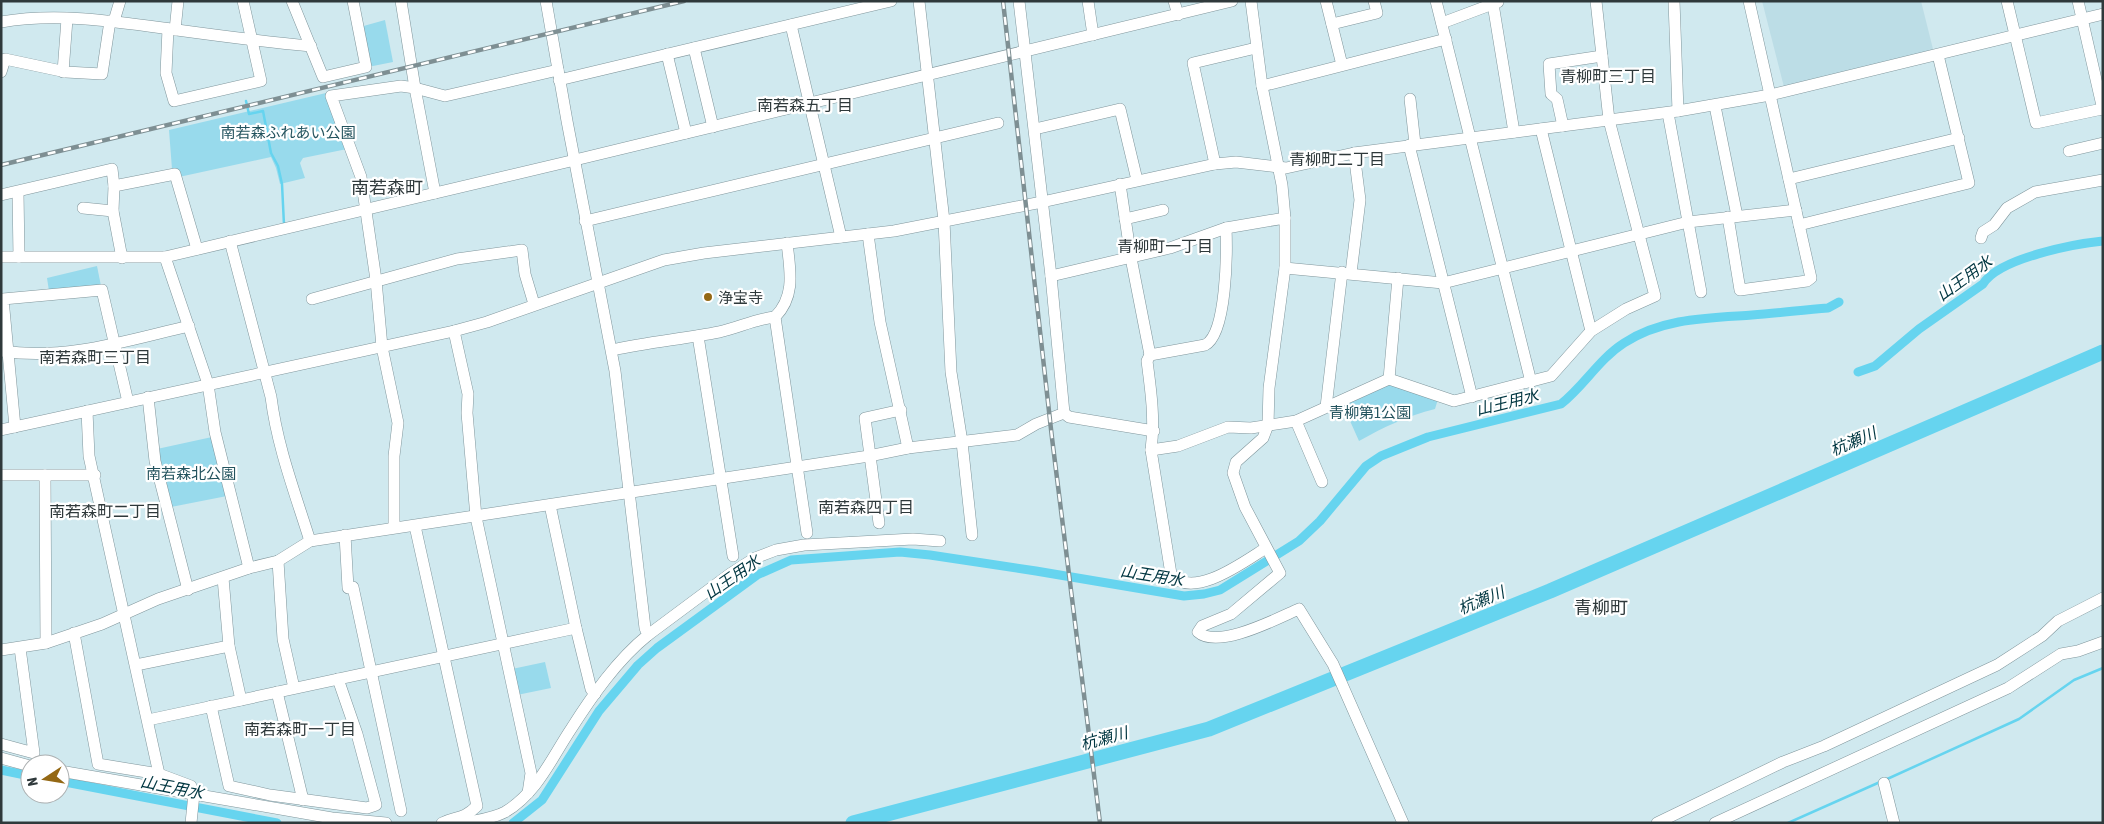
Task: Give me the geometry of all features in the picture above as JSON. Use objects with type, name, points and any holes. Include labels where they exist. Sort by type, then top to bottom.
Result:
[{"type":"street","points":[[1,72],[5,59],[63,72],[102,74],[112,21],[120,1]]},
{"type":"street","points":[[178,1],[166,74],[174,101],[261,81],[243,1]]},
{"type":"street","points":[[292,1],[323,78],[366,67],[353,1]]},
{"type":"street","points":[[401,1],[415,88],[436,193]]},
{"type":"street","points":[[546,1],[574,160],[612,350],[645,628],[648,635]]},
{"type":"street","points":[[394,527],[394,456],[398,422],[382,348],[376,280],[361,176],[331,96],[401,86],[445,96],[667,54],[891,1]]},
{"type":"street","points":[[919,1],[936,136],[944,221],[949,354],[962,442],[972,535]]},
{"type":"street","points":[[1019,1],[1035,129],[1064,413],[1069,417],[1154,431]]},
{"type":"street","points":[[1088,1],[1093,35]]},
{"type":"street","points":[[1174,1],[1178,15]]},
{"type":"street","points":[[1,257],[165,257],[1232,1]]},
{"type":"street","points":[[1251,1],[1262,86],[1279,167],[1285,218],[1285,268],[1269,388],[1268,425],[1263,438],[1236,462],[1233,473],[1245,508],[1280,573],[1231,614],[1202,626],[1198,632],[1203,636],[1230,635],[1252,629],[1299,609],[1334,664],[1404,823]]},
{"type":"street","points":[[1326,1],[1342,65]]},
{"type":"street","points":[[1332,24],[1377,13],[1374,1]]},
{"type":"street","points":[[1436,1],[1504,267],[1531,382]]},
{"type":"street","points":[[1151,450],[1178,446],[1228,427],[1251,428],[1296,421],[1389,379],[1454,401],[1552,376],[1591,331],[1626,309],[1655,296],[1609,120],[1596,1]]},
{"type":"street","points":[[1674,1],[1673,112],[1688,222],[1701,292]]},
{"type":"street","points":[[1715,106],[1732,216],[1740,290],[1807,281],[1811,278],[1749,1]]},
{"type":"street","points":[[2007,1],[2036,123],[2103,109],[2078,1]]},
{"type":"street","points":[[1442,23],[1496,3],[1514,132]]},
{"type":"street","points":[[1,430],[454,331],[664,260],[704,253],[894,231],[1042,202],[1215,164],[1236,162],[1286,168],[1354,153],[1715,106],[1770,95],[2103,14]]},
{"type":"street","points":[[1,22],[18,19],[112,21],[310,46]]},
{"type":"street","points":[[63,72],[67,19]]},
{"type":"street","points":[[791,25],[841,237]]},
{"type":"street","points":[[1262,86],[1446,39]]},
{"type":"street","points":[[694,48],[712,127]]},
{"type":"street","points":[[1215,164],[1193,63],[1256,48]]},
{"type":"street","points":[[667,54],[686,133]]},
{"type":"street","points":[[1800,225],[1969,183],[1938,55]]},
{"type":"street","points":[[1563,126],[1557,99],[1551,94],[1549,64],[1602,56]]},
{"type":"street","points":[[1410,99],[1412,145],[1443,283],[1472,397]]},
{"type":"street","points":[[1035,129],[1120,109],[1137,180]]},
{"type":"street","points":[[586,221],[936,136],[998,123]]},
{"type":"street","points":[[1541,129],[1591,331]]},
{"type":"street","points":[[1789,179],[1959,138]]},
{"type":"street","points":[[2068,151],[2103,143]]},
{"type":"street","points":[[1326,407],[1360,200],[1354,153]]},
{"type":"street","points":[[1,196],[112,169],[114,186],[113,211],[122,258]]},
{"type":"street","points":[[114,186],[176,174],[197,249]]},
{"type":"street","points":[[1981,238],[1984,232],[1994,225],[2008,208],[2035,192],[2103,180]]},
{"type":"street","points":[[1120,184],[1131,258],[1150,355],[1147,361],[1153,404],[1154,431],[1151,450],[1171,574],[1176,580],[1189,583],[1209,580],[1270,554]]},
{"type":"street","points":[[18,192],[19,257]]},
{"type":"street","points":[[83,208],[113,211]]},
{"type":"street","points":[[1125,219],[1164,210]]},
{"type":"street","points":[[1285,268],[1443,283],[1688,222],[1796,210]]},
{"type":"street","points":[[1051,276],[1170,248],[1226,228],[1285,218]]},
{"type":"street","points":[[1150,355],[1205,345],[1214,336],[1224,299],[1226,228]]},
{"type":"street","points":[[868,234],[880,322],[908,448]]},
{"type":"street","points":[[230,242],[283,455],[310,541]]},
{"type":"street","points":[[612,350],[650,341],[698,336],[727,330],[758,319],[775,317],[784,307],[791,279],[787,243]]},
{"type":"street","points":[[312,299],[457,259],[522,250],[525,274],[534,304]]},
{"type":"street","points":[[165,257],[208,384],[215,432],[250,568]]},
{"type":"street","points":[[1389,379],[1398,278]]},
{"type":"street","points":[[15,427],[5,352],[3,299],[102,290],[128,402]]},
{"type":"street","points":[[775,317],[807,533]]},
{"type":"street","points":[[5,352],[53,354],[189,326]]},
{"type":"street","points":[[454,331],[468,394],[467,413],[476,516],[531,773],[527,795]]},
{"type":"street","points":[[698,336],[733,556]]},
{"type":"street","points":[[148,397],[155,462],[188,590]]},
{"type":"street","points":[[879,523],[865,418],[901,410]]},
{"type":"street","points":[[87,411],[89,456],[95,475],[159,774]]},
{"type":"street","points":[[1,650],[46,643],[125,614],[158,599],[250,568],[278,561],[310,541],[394,527],[415,526],[550,506],[869,456],[908,448],[1017,435],[1036,424],[1064,413]]},
{"type":"street","points":[[1296,421],[1322,482]]},
{"type":"street","points":[[1,475],[95,475]]},
{"type":"street","points":[[45,475],[46,643]]},
{"type":"street","points":[[550,506],[576,628],[595,694]]},
{"type":"street","points":[[415,526],[477,806],[470,813],[457,820],[442,823]]},
{"type":"street","points":[[345,535],[348,588],[353,587],[401,811]]},
{"type":"street","points":[[465,823],[504,812],[527,795],[543,776],[571,729],[595,694],[634,646],[730,574],[755,558],[776,550],[804,545],[903,540],[940,541]]},
{"type":"street","points":[[278,561],[283,639],[294,688]]},
{"type":"street","points":[[223,578],[229,646],[241,700]]},
{"type":"street","points":[[1657,823],[1784,762],[1824,746],[1997,665],[2042,636],[2058,620],[2103,598]]},
{"type":"street","points":[[148,720],[576,628]]},
{"type":"street","points":[[74,633],[98,764],[159,774],[191,786],[192,807]]},
{"type":"street","points":[[1715,823],[2008,688],[2061,654],[2103,642]]},
{"type":"street","points":[[136,665],[229,646]]},
{"type":"street","points":[[1,744],[34,753],[20,648]]},
{"type":"street","points":[[211,706],[229,786],[303,800],[367,808],[376,805],[357,734],[338,679]]},
{"type":"street","points":[[278,692],[303,800]]},
{"type":"street","points":[[1,758],[20,763]]},
{"type":"street","points":[[70,774],[192,807],[386,823]]},
{"type":"street","points":[[1884,783],[1894,823]]},
{"type":"shaded area","points":[[1762,1],[1921,1],[1934,53],[1784,87]]},
{"type":"green space","points":[[385,20],[393,62],[368,67],[360,27]]},
{"type":"green space","name":"南若森ふれあい公園","points":[[326,93],[347,149],[303,158],[300,163],[305,178],[280,184],[271,157],[179,177],[172,169],[169,130]]},
{"type":"green space","points":[[97,266],[101,286],[49,291],[47,278]]},
{"type":"green space","name":"青柳第1公園","points":[[1389,382],[1438,399],[1435,409],[1396,422],[1359,441],[1342,403]]},
{"type":"green space","name":"南若森北公園","points":[[212,437],[227,496],[171,507],[157,449]]},
{"type":"green space","points":[[545,662],[551,688],[517,695],[512,669]]},
{"type":"waterway","points":[[246,101],[249,114],[263,111],[271,153],[278,166],[282,184],[284,225]]},
{"type":"waterway","name":"山王用水","points":[[1858,372],[1875,366],[1919,329],[2004,267],[2057,249],[2103,241]]},
{"type":"waterway","name":"山王用水","points":[[513,823],[542,800],[599,711],[638,665],[657,648],[757,575],[791,560],[900,552],[1036,571],[1184,596],[1204,594],[1220,590],[1299,541],[1320,521],[1366,466],[1381,456],[1428,437],[1561,404],[1615,349],[1654,328],[1702,319],[1828,308],[1839,302]]},
{"type":"waterway","name":"杭瀬川","points":[[853,823],[1209,729],[1550,591],[2103,352]]},
{"type":"waterway","points":[[1885,780],[2019,719],[2074,680],[2103,668]]},
{"type":"waterway","name":"山王用水","points":[[1,770],[20,774]]},
{"type":"waterway","points":[[1788,823],[1880,782]]},
{"type":"waterway","name":"山王用水","points":[[70,783],[277,823]]},
{"type":"railway","points":[[1,165],[684,1]]},
{"type":"railway","points":[[1003,1],[1052,438],[1100,823]]},
{"type":"place","name":"浄宝寺","points":[[708,297]]},
{"type":"district","name":"青柳町三丁目","points":[[1608,76]]},
{"type":"district","name":"南若森五丁目","points":[[805,105]]},
{"type":"district","name":"青柳町二丁目","points":[[1337,159]]},
{"type":"district","name":"南若森町","points":[[387,187]]},
{"type":"district","name":"青柳町一丁目","points":[[1165,246]]},
{"type":"district","name":"南若森町三丁目","points":[[95,357]]},
{"type":"district","name":"南若森四丁目","points":[[866,507]]},
{"type":"district","name":"南若森町二丁目","points":[[105,511]]},
{"type":"district","name":"青柳町","points":[[1601,607]]},
{"type":"district","name":"南若森町一丁目","points":[[300,729]]}]
